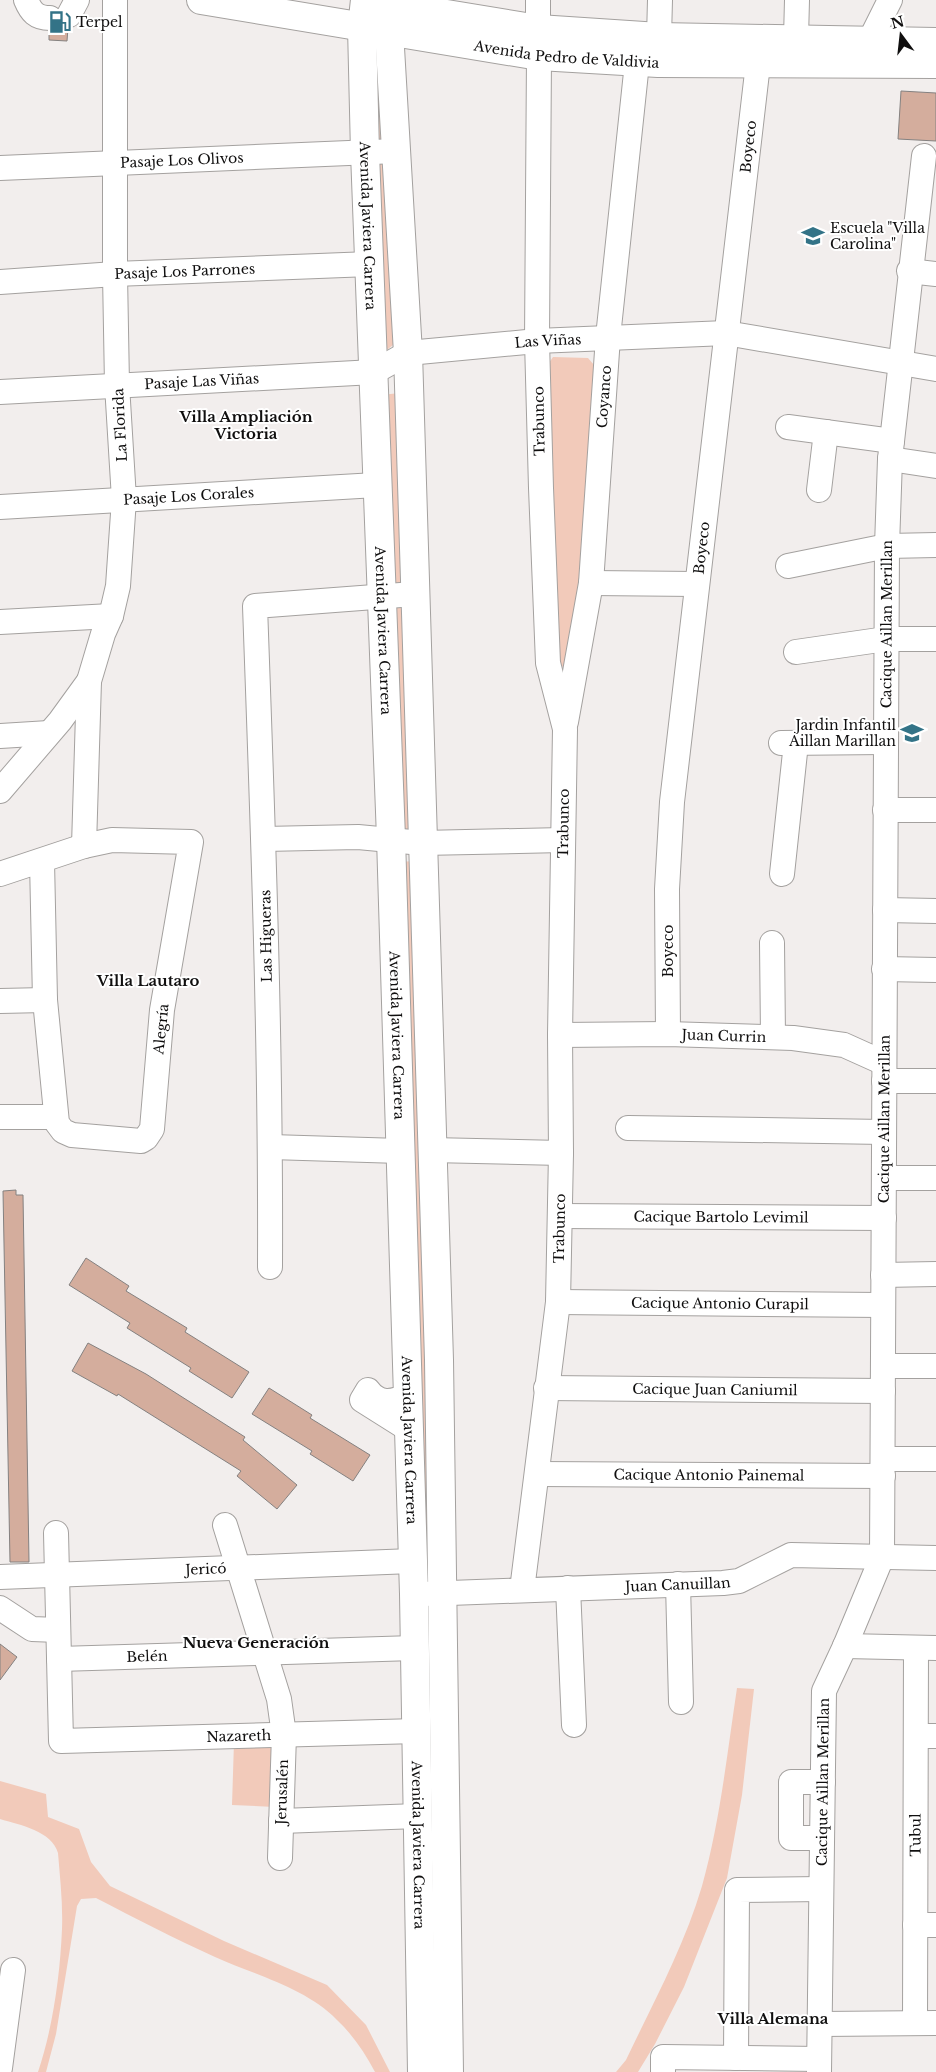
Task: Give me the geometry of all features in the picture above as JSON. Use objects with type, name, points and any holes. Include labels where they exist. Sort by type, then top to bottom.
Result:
[{"type":"main road","name":"Avenida Pedro de Valdivia","points":[[201,0],[362,27],[377,6]]},
{"type":"main road","name":"Avenida Pedro de Valdivia","points":[[377,6],[538,29],[659,37],[936,42]]},
{"type":"main road","name":"Avenida Pedro de Valdivia","points":[[377,6],[539,56],[637,63],[936,64]]},
{"type":"main road","name":"Avenida Javiera Carrera","points":[[377,6],[396,150],[408,353],[431,1150],[439,1360],[449,2072]]},
{"type":"main road","name":"Avenida Javiera Carrera","points":[[362,27],[376,485],[391,838],[414,1594],[422,2072]]},
{"type":"street","points":[[26,0],[32,12],[42,18],[65,11]]},
{"type":"street","name":"La Florida","points":[[84,846],[89,681],[103,634],[111,616],[118,586],[124,499],[117,385],[115,0]]},
{"type":"street","points":[[538,0],[538,29]]},
{"type":"street","points":[[659,37],[660,0]]},
{"type":"street","points":[[796,38],[797,0]]},
{"type":"street","points":[[870,40],[890,0]]},
{"type":"street","name":"Trabunco","points":[[522,1590],[558,1302],[561,1153],[560,1035],[565,729],[548,663],[538,341],[539,56]]},
{"type":"street","name":"Coyanco","points":[[565,729],[591,583],[608,337],[637,63]]},
{"type":"street","name":"Boyeco","points":[[668,1034],[667,889],[672,802],[758,64]]},
{"type":"street","name":"Pasaje Los Olivos","points":[[0,168],[366,153],[396,150]]},
{"type":"street","name":"Cacique Aillan Merillan","points":[[819,2066],[824,1691],[882,1557],[887,546],[891,450],[909,271],[928,188],[924,156]]},
{"type":"street","name":"Pasaje Los Parrones","points":[[0,282],[115,274],[370,264]]},
{"type":"street","points":[[909,271],[936,274]]},
{"type":"street","name":"Las Viñas","points":[[374,372],[408,353],[538,341],[726,333],[936,369]]},
{"type":"street","name":"Pasaje Las Viñas","points":[[0,392],[374,372]]},
{"type":"street","points":[[788,427],[826,432],[891,450],[936,466]]},
{"type":"street","points":[[819,490],[826,432]]},
{"type":"street","name":"Pasaje Los Corales","points":[[0,507],[376,485]]},
{"type":"street","points":[[788,566],[887,546],[936,545]]},
{"type":"street","points":[[591,583],[696,584]]},
{"type":"street","points":[[381,597],[414,594]]},
{"type":"street","name":"Las Higueras","points":[[270,1267],[271,1147],[264,839],[255,606],[381,597]]},
{"type":"street","points":[[0,622],[111,616]]},
{"type":"street","points":[[796,652],[886,640],[936,639]]},
{"type":"street","points":[[0,791],[50,733],[89,681]]},
{"type":"street","points":[[0,736],[50,733]]},
{"type":"street","points":[[782,874],[788,743],[885,742]]},
{"type":"street","points":[[885,810],[936,810]]},
{"type":"street","points":[[264,839],[358,837],[391,838],[422,843],[563,840]]},
{"type":"street","name":"Alegría","points":[[55,1117],[60,1128],[72,1134],[136,1142],[146,1138],[152,1129],[162,1010],[191,842],[112,840],[84,846]]},
{"type":"street","points":[[0,874],[84,846]]},
{"type":"street","points":[[0,1117],[55,1117],[45,1000],[42,861]]},
{"type":"street","points":[[884,910],[936,910]]},
{"type":"street","points":[[772,943],[773,1037]]},
{"type":"street","points":[[884,969],[936,970]]},
{"type":"street","points":[[0,1002],[45,1000]]},
{"type":"street","name":"Juan Currin","points":[[560,1035],[668,1034],[773,1037],[844,1045],[884,1072],[936,1081]]},
{"type":"street","points":[[628,1128],[884,1132]]},
{"type":"street","points":[[271,1147],[400,1151]]},
{"type":"street","points":[[431,1150],[561,1153]]},
{"type":"street","points":[[884,1178],[936,1178]]},
{"type":"street","name":"Cacique Bartolo Levimil","points":[[560,1216],[884,1218]]},
{"type":"street","points":[[883,1274],[936,1274]]},
{"type":"street","name":"Cacique Antonio Curapil","points":[[558,1302],[883,1305]]},
{"type":"street","points":[[883,1366],[936,1366]]},
{"type":"street","name":"Cacique Juan Caniumil","points":[[546,1388],[883,1391]]},
{"type":"street","points":[[408,1396],[384,1402],[365,1395],[408,1429]]},
{"type":"street","name":"Cacique Antonio Painemal","points":[[537,1474],[883,1468],[936,1459]]},
{"type":"street","name":"Jerusalén","points":[[225,1525],[279,1699],[284,1735],[280,1858]]},
{"type":"street","points":[[56,1533],[59,1659]]},
{"type":"street","name":"Juan Canuillan","points":[[414,1594],[739,1581],[791,1555],[936,1558]]},
{"type":"street","name":"Jericó","points":[[0,1577],[412,1561]]},
{"type":"street","points":[[678,1584],[681,1702]]},
{"type":"street","points":[[568,1588],[574,1725]]},
{"type":"street","points":[[4,1618],[32,1629],[58,1630]]},
{"type":"street","points":[[845,1646],[926,1648]]},
{"type":"street","name":"Belén","points":[[59,1659],[414,1648]]},
{"type":"street","name":"Tubul","points":[[926,1648],[926,2023]]},
{"type":"street","name":"Nazareth","points":[[59,1659],[61,1741],[417,1732]]},
{"type":"street","points":[[822,1838],[791,1838],[791,1782],[823,1782]]},
{"type":"street","points":[[281,1821],[418,1816]]},
{"type":"street","points":[[736,2058],[737,1890],[821,1889]]},
{"type":"street","points":[[0,2068],[4,2004],[13,1970]]},
{"type":"street","points":[[820,2024],[926,2023]]},
{"type":"street","points":[[663,2065],[736,2058],[819,2066]]},
{"type":"shaded area","points":[[383,49],[398,341],[378,357],[367,50]]},
{"type":"shaded area","points":[[553,357],[588,358],[594,365],[582,576],[568,666],[557,667],[544,370]]},
{"type":"shaded area","points":[[400,393],[402,587],[386,588],[381,395]]},
{"type":"shaded area","points":[[387,604],[402,604],[412,833],[396,832]]},
{"type":"shaded area","points":[[415,861],[437,1585],[421,1584],[398,862]]},
{"type":"shaded area","points":[[737,1688],[754,1689],[742,1795],[727,1878],[684,1987],[655,2044],[638,2072],[616,2072],[626,2060],[667,1974],[695,1909],[708,1862],[718,1813]]},
{"type":"shaded area","points":[[234,1742],[275,1742],[275,1807],[232,1805]]},
{"type":"shaded area","points":[[0,1781],[46,1794],[48,1817],[79,1829],[91,1862],[110,1886],[224,1941],[327,1985],[366,2025],[390,2072],[375,2072],[363,2051],[348,2032],[337,2020],[310,1999],[279,1983],[200,1950],[96,1898],[81,1899],[77,1906],[56,2034],[46,2072],[38,2072],[52,2019],[60,1965],[62,1910],[58,1853],[55,1845],[42,1834],[0,1819]]},
{"type":"building","points":[[61,26],[68,28],[67,41],[49,40],[49,32]]},
{"type":"building","points":[[901,91],[936,93],[936,141],[898,139]]},
{"type":"building","points":[[16,1190],[16,1195],[23,1195],[29,1562],[10,1562],[3,1191]]},
{"type":"building","points":[[86,1258],[129,1286],[126,1291],[187,1328],[185,1332],[249,1372],[232,1398],[189,1371],[191,1368],[127,1328],[130,1323],[69,1285]]},
{"type":"building","points":[[88,1343],[146,1374],[245,1437],[243,1440],[297,1485],[277,1509],[237,1476],[241,1471],[118,1394],[117,1396],[72,1371]]},
{"type":"building","points":[[269,1388],[312,1415],[310,1418],[370,1455],[353,1481],[310,1454],[312,1451],[252,1414]]},
{"type":"building","points":[[0,1644],[17,1657],[0,1680]]},
{"type":"place","name":"Terpel","points":[[60,22]]},
{"type":"place","name":"Escuela \"Villa Carolina\"","points":[[813,236]]},
{"type":"place","name":"Jardin Infantil Aillan Marillan","points":[[912,733]]},
{"type":"district","name":"Villa Ampliación Victoria","points":[[246,426]]},
{"type":"district","name":"Villa Lautaro","points":[[148,981]]},
{"type":"district","name":"Nueva Generación","points":[[256,1643]]},
{"type":"district","name":"Villa Alemana","points":[[773,2019]]}]
